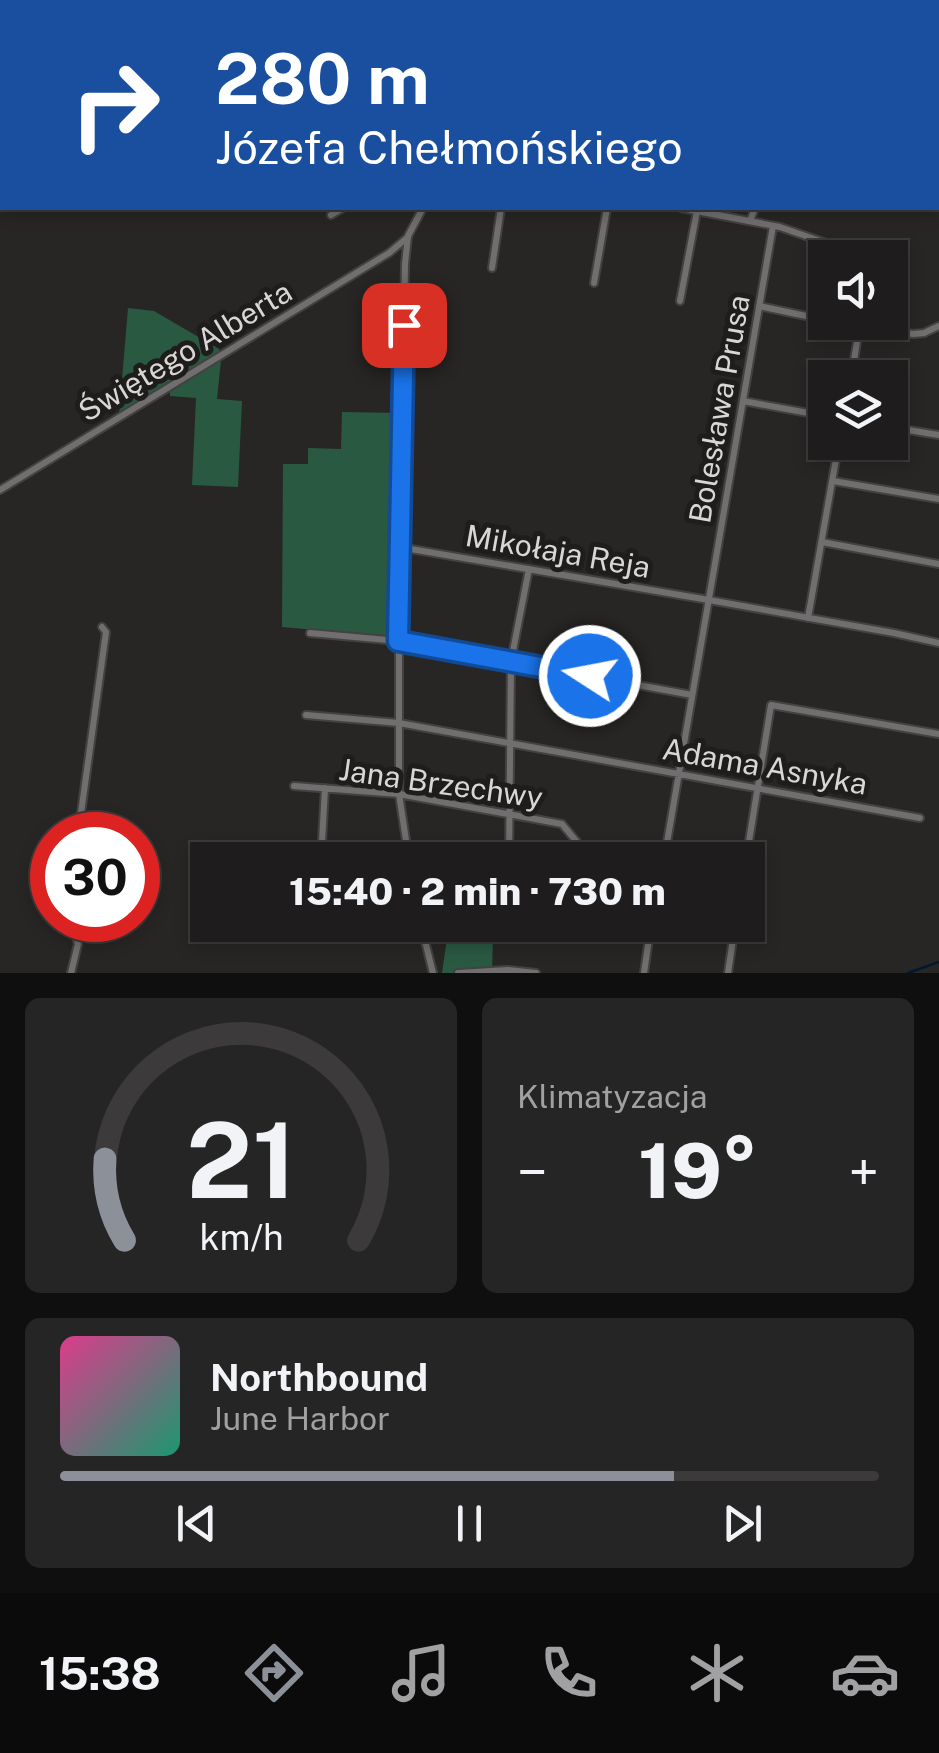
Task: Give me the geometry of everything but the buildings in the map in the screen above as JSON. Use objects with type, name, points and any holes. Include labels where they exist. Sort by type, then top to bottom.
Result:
[{"type":"street","points":[[332,214],[339,210]]},
{"type":"street","points":[[406,842],[399,794],[398,641],[406,256],[408,236],[421,210]]},
{"type":"street","points":[[492,268],[501,210]]},
{"type":"street","points":[[594,284],[607,210]]},
{"type":"street","points":[[692,210],[774,226],[815,240]]},
{"type":"street","points":[[750,221],[754,210]]},
{"type":"street","points":[[680,302],[697,211]]},
{"type":"street","name":"Bolesława Prusa","points":[[667,842],[774,226]]},
{"type":"street","name":"Świętego Alberta","points":[[0,490],[394,250],[408,236]]},
{"type":"street","points":[[394,250],[406,256]]},
{"type":"street","points":[[759,306],[808,316]]},
{"type":"street","points":[[908,333],[939,326]]},
{"type":"street","points":[[743,401],[808,413]]},
{"type":"street","points":[[908,430],[939,436]]},
{"type":"street","points":[[808,618],[836,460]]},
{"type":"street","points":[[833,481],[939,499]]},
{"type":"street","points":[[822,542],[939,564]]},
{"type":"street","name":"Mikołaja Reja","points":[[399,547],[939,643]]},
{"type":"street","points":[[509,842],[511,662],[529,569]]},
{"type":"street","points":[[81,812],[106,632],[102,627]]},
{"type":"street","points":[[310,633],[398,641],[692,695]]},
{"type":"street","points":[[749,842],[771,704],[939,734]]},
{"type":"street","name":"Adama Asnyka","points":[[306,715],[398,724],[920,818]]},
{"type":"street","name":"Jana Brzechwy","points":[[294,786],[399,794],[562,824],[577,842]]},
{"type":"street","points":[[322,842],[326,788]]},
{"type":"street","points":[[70,973],[78,942]]},
{"type":"street","points":[[425,942],[432,973]]},
{"type":"street","points":[[644,973],[648,942]]},
{"type":"street","points":[[728,973],[733,942]]},
{"type":"street","points":[[458,973],[536,973]]},
{"type":"green space","points":[[128,308],[154,311],[219,349],[221,354],[119,415]]},
{"type":"green space","points":[[221,360],[217,399],[242,401],[238,487],[192,485],[196,398],[170,396],[170,392]]},
{"type":"green space","points":[[342,412],[400,413],[396,637],[282,627],[283,464],[308,464],[308,448],[341,449]]},
{"type":"green space","points":[[446,942],[493,942],[492,973],[442,973]]},
{"type":"waterway","points":[[908,973],[939,962]]},
{"type":"route","points":[[404,325],[398,641],[590,676]]}]
